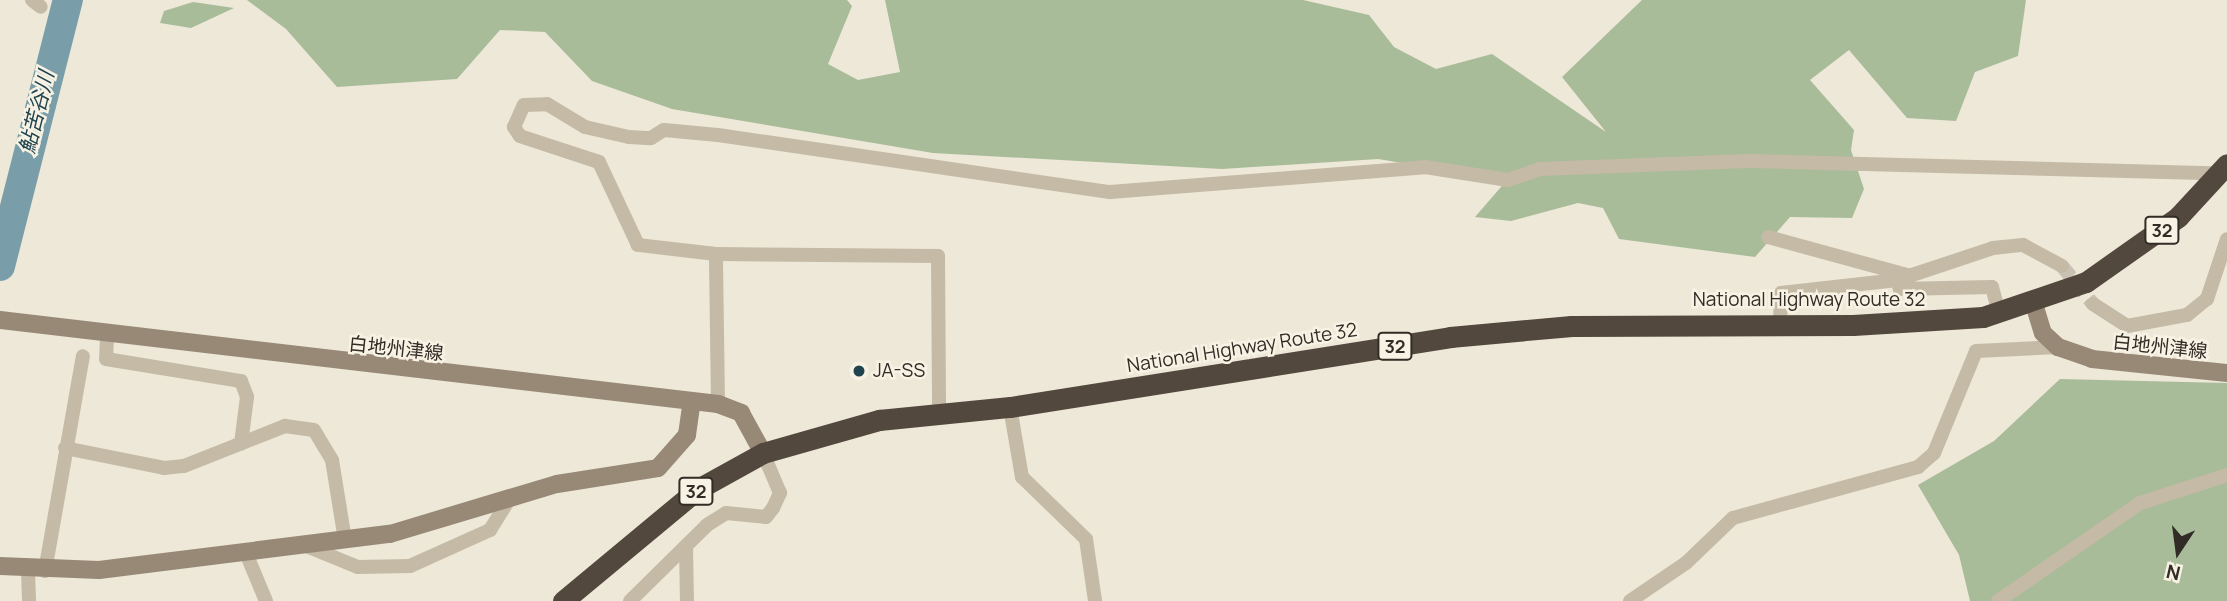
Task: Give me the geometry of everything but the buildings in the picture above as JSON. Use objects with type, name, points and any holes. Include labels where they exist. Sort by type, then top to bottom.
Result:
[{"type":"highway","name":"National Highway Route 32","points":[[562,601],[698,489],[762,453],[879,420],[1010,407],[1450,337],[1626,324],[1922,324],[1999,314],[2034,304],[2086,282],[2159,233],[2227,164]]},
{"type":"main road","points":[[2034,304],[2043,333],[2058,347]]},
{"type":"main road","name":"白地州津線","points":[[0,320],[107,335],[718,404],[741,413],[762,453]]},
{"type":"main road","name":"白地州津線","points":[[2058,347],[2130,368],[2227,373]]},
{"type":"main road","points":[[22,569],[246,553],[345,540],[506,504],[557,484],[658,468],[687,435],[692,401]]},
{"type":"street","points":[[939,413],[938,256],[716,254],[638,245],[599,162],[520,136],[514,127],[524,106],[547,104],[585,127],[629,137],[650,138],[664,130],[718,135],[1110,192],[1425,167],[1508,180],[1540,169],[1748,161],[2227,174]]},
{"type":"street","points":[[1768,237],[1904,278]]},
{"type":"street","points":[[2093,304],[2127,326],[2187,314],[2207,299],[2227,239]]},
{"type":"street","points":[[1780,324],[1781,293],[1904,278],[2010,245],[2036,249],[2062,266]]},
{"type":"street","points":[[716,254],[718,404]]},
{"type":"street","points":[[1904,278],[1900,289],[1992,287],[1999,314]]},
{"type":"street","points":[[107,335],[106,359],[240,381],[247,397],[241,444]]},
{"type":"street","points":[[1630,601],[1695,556],[1734,518],[1917,467],[1934,453],[1976,351],[2058,347]]},
{"type":"street","points":[[29,601],[22,569],[65,448],[83,356]]},
{"type":"street","points":[[1010,407],[1023,477],[1086,539],[1095,601]]},
{"type":"street","points":[[65,448],[164,468],[241,444],[285,426],[314,430],[332,460],[345,540]]},
{"type":"street","points":[[630,601],[686,546],[726,513],[766,517],[780,493],[762,453]]},
{"type":"street","points":[[1998,601],[2140,503],[2227,475]]},
{"type":"street","points":[[304,545],[358,567],[410,566],[490,530],[506,504]]},
{"type":"street","points":[[686,546],[687,601]]},
{"type":"street","points":[[246,553],[266,601]]},
{"type":"green space","points":[[247,0],[847,0],[852,6],[828,64],[858,80],[900,72],[885,0],[1303,0],[1369,15],[1394,47],[1436,69],[1492,54],[1606,132],[1562,77],[1642,0],[2026,0],[2018,56],[1975,72],[1956,121],[1907,118],[1849,50],[1810,80],[1854,130],[1851,150],[1864,189],[1852,218],[1790,217],[1755,257],[1619,239],[1603,208],[1578,203],[1511,221],[1475,217],[1507,180],[1378,159],[1222,169],[933,153],[672,109],[592,81],[545,32],[500,30],[457,79],[337,87],[286,29]]},
{"type":"green space","points":[[193,2],[234,8],[191,28],[160,23],[164,11]]},
{"type":"green space","points":[[2060,379],[2227,383],[2227,601],[1970,601],[1959,555],[1918,485],[1994,441]]},
{"type":"waterway","name":"鮎苦谷川","points":[[0,266],[68,0]]},
{"type":"tunnel","points":[[2062,266],[2093,304]]},
{"type":"place","name":"JA-SS","points":[[859,371]]}]
